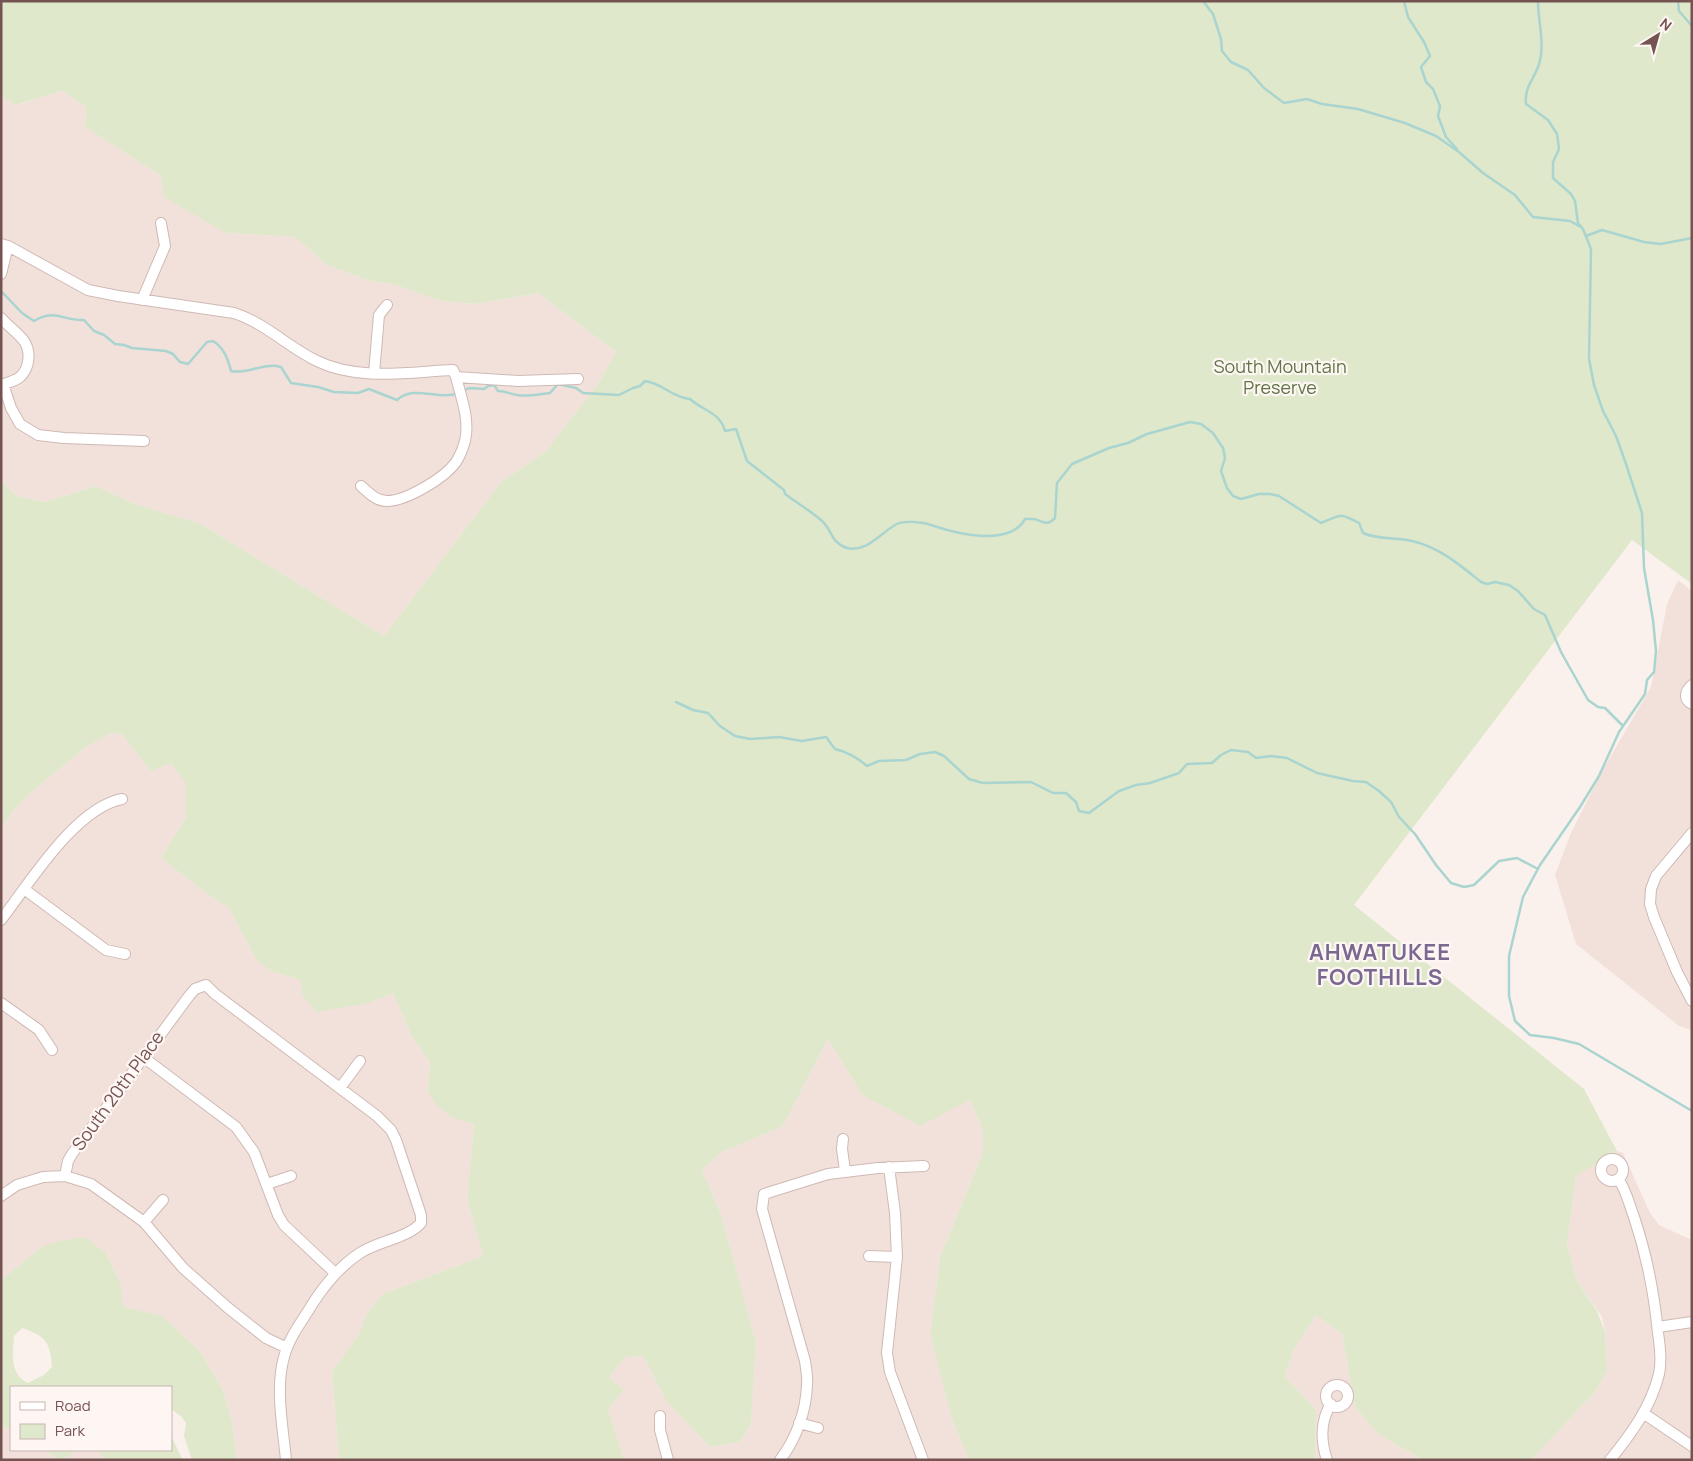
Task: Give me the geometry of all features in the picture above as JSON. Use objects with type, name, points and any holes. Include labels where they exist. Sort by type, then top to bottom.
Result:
[{"type":"street","points":[[142,300],[165,246],[161,223]]},
{"type":"street","points":[[1,274],[4,245],[88,290],[234,313],[250,318],[316,360],[340,370],[374,373],[453,370],[466,420],[466,440],[456,462],[443,476],[402,499],[386,501],[376,499],[362,486]]},
{"type":"street","points":[[374,373],[379,315],[387,305]]},
{"type":"street","points":[[1,318],[9,328],[23,339],[29,351],[27,366],[19,378],[2,385],[20,424],[38,435],[64,438],[144,441]]},
{"type":"street","points":[[456,377],[518,381],[578,378]]},
{"type":"street","points":[[1692,686],[1687,689],[1686,694],[1686,699],[1692,704]]},
{"type":"street","points":[[1,920],[59,843],[68,834],[102,806],[110,801],[122,799]]},
{"type":"street","points":[[1692,833],[1656,876],[1651,889],[1650,904],[1685,991],[1692,1001]]},
{"type":"street","points":[[24,889],[106,950],[125,954]]},
{"type":"street","name":"South 20th Place","points":[[65,1176],[68,1161],[72,1154],[143,1057],[195,989],[206,985],[215,994],[340,1088]]},
{"type":"street","points":[[1,1003],[39,1030],[52,1050]]},
{"type":"street","points":[[143,1057],[236,1128],[254,1152],[278,1215],[284,1225],[335,1273]]},
{"type":"street","points":[[286,1460],[280,1395],[282,1363],[287,1348],[310,1309],[335,1273],[362,1252],[416,1230],[421,1223],[422,1214],[391,1130],[378,1116],[340,1088],[360,1062]]},
{"type":"street","points":[[843,1139],[842,1149],[845,1171]]},
{"type":"street","points":[[780,1460],[787,1450],[799,1423],[804,1408],[807,1385],[805,1361],[762,1209],[764,1194],[828,1174],[845,1171],[924,1166]]},
{"type":"street","points":[[889,1167],[895,1214],[897,1257],[887,1353],[890,1372],[923,1460]]},
{"type":"street","points":[[1,1196],[17,1185],[34,1179],[65,1176],[81,1180],[99,1189],[144,1222],[192,1276],[260,1333],[287,1348]]},
{"type":"street","points":[[266,1184],[291,1176]]},
{"type":"street","points":[[1610,1460],[1624,1443],[1651,1401],[1660,1372],[1658,1327],[1646,1255],[1627,1197],[1618,1179]]},
{"type":"street","points":[[144,1222],[163,1200]]},
{"type":"street","points":[[869,1256],[897,1257]]},
{"type":"street","points":[[1658,1327],[1692,1322]]},
{"type":"street","points":[[1327,1460],[1323,1448],[1323,1426],[1331,1404]]},
{"type":"street","points":[[1644,1413],[1692,1446]]},
{"type":"street","points":[[660,1416],[660,1430],[668,1460]]},
{"type":"street","points":[[799,1423],[818,1428]]},
{"type":"shaded area","points":[[62,91],[86,107],[85,127],[161,176],[226,233],[295,237],[327,265],[370,281],[393,284],[441,301],[476,304],[538,293],[616,352],[597,385],[545,452],[501,482],[384,636],[201,524],[135,504],[96,486],[44,502],[17,496],[1,480],[1,97],[17,105]]},
{"type":"shaded area","points":[[1678,580],[1692,591],[1692,1030],[1679,1026],[1576,944],[1555,875],[1570,835],[1601,773],[1651,687],[1667,604]]},
{"type":"shaded area","points":[[112,733],[122,734],[151,772],[171,763],[187,784],[186,817],[161,858],[206,893],[229,908],[257,961],[273,972],[369,1003],[393,993],[412,1037],[430,1062],[428,1091],[452,1118],[474,1124],[467,1199],[483,1256],[383,1294],[367,1313],[358,1335],[332,1372],[339,1460],[237,1460],[232,1421],[223,1390],[200,1351],[162,1316],[121,1306],[121,1284],[106,1253],[85,1238],[43,1246],[1,1280],[1,828],[14,810],[35,789],[86,747]]},
{"type":"shaded area","points":[[828,1039],[862,1095],[890,1110],[970,1100],[983,1131],[983,1152],[940,1257],[930,1335],[952,1420],[969,1460],[624,1460],[608,1410],[624,1389],[609,1378],[625,1357],[643,1356],[666,1401],[710,1447],[740,1442],[751,1424],[756,1342],[721,1214],[702,1170],[722,1152],[783,1126]]},
{"type":"shaded area","points":[[1609,1148],[1623,1153],[1650,1213],[1659,1225],[1692,1240],[1692,1460],[1531,1460],[1596,1391],[1607,1370],[1605,1332],[1602,1317],[1577,1281],[1567,1244],[1576,1176]]},
{"type":"shaded area","points":[[1316,1315],[1342,1334],[1355,1407],[1378,1434],[1423,1460],[1315,1460],[1316,1410],[1285,1376],[1294,1349]]},
{"type":"shaded area","points":[[1,1426],[10,1429],[10,1451],[45,1451],[57,1460],[1,1460]]},
{"type":"shaded area","points":[[73,1451],[98,1451],[106,1460],[58,1460],[70,1456]]},
{"type":"green space","name":"South Mountain Preserve","points":[[1,1],[1692,1],[1692,584],[1632,540],[1354,905],[1584,1089],[1617,1151],[1576,1176],[1567,1244],[1577,1281],[1597,1311],[1605,1332],[1607,1370],[1596,1391],[1531,1460],[1423,1460],[1378,1434],[1355,1407],[1342,1334],[1316,1315],[1294,1349],[1285,1376],[1316,1410],[1315,1460],[969,1460],[952,1420],[930,1335],[940,1257],[983,1152],[983,1131],[970,1100],[920,1126],[862,1095],[828,1039],[783,1126],[722,1152],[702,1170],[721,1214],[756,1342],[751,1424],[740,1442],[710,1447],[666,1401],[643,1356],[625,1357],[609,1378],[624,1389],[608,1410],[624,1460],[339,1460],[332,1372],[358,1335],[367,1313],[383,1294],[483,1256],[467,1199],[474,1124],[452,1118],[435,1104],[428,1091],[430,1062],[412,1037],[393,993],[369,1003],[316,1012],[302,994],[301,980],[273,972],[257,961],[229,908],[206,893],[161,858],[186,817],[186,784],[171,763],[151,772],[122,734],[112,733],[86,747],[35,789],[14,810],[1,828],[1,480],[17,496],[44,502],[96,486],[135,504],[201,524],[384,636],[501,482],[545,452],[597,385],[616,352],[538,293],[476,304],[441,301],[393,284],[370,281],[327,265],[295,237],[226,233],[164,197],[161,176],[85,127],[86,107],[62,91],[16,105],[1,97]]},
{"type":"green space","points":[[85,1237],[106,1253],[121,1284],[122,1306],[162,1316],[200,1351],[223,1390],[232,1421],[237,1460],[192,1460],[184,1436],[186,1423],[182,1417],[172,1410],[172,1386],[10,1386],[10,1429],[1,1426],[1,1280],[43,1246]],"holes":[[[22,1328],[42,1337],[48,1346],[52,1367],[44,1375],[28,1383],[22,1379],[15,1369],[14,1336]]]},
{"type":"green space","points":[[172,1438],[183,1460],[106,1460],[98,1451],[172,1451]]},
{"type":"green space","points":[[45,1451],[73,1451],[70,1456],[58,1460]]},
{"type":"waterway","points":[[1203,1],[1213,14],[1221,39],[1222,51],[1231,62],[1248,70],[1264,88],[1284,103],[1307,99],[1322,104],[1358,109],[1405,123],[1436,136],[1459,152],[1483,173],[1515,195],[1533,217],[1570,221],[1581,227]]},
{"type":"waterway","points":[[1404,1],[1408,17],[1424,42],[1430,56],[1421,67],[1426,82],[1433,89],[1440,106],[1438,116],[1446,137],[1457,149]]},
{"type":"waterway","points":[[1538,1],[1541,51],[1538,67],[1528,89],[1526,104],[1548,120],[1557,134],[1559,149],[1553,162],[1553,178],[1571,194],[1575,201],[1578,223],[1583,229],[1591,249],[1589,359],[1594,385],[1603,411],[1616,436],[1642,513],[1644,568],[1656,651],[1654,672],[1647,680],[1645,694],[1619,732],[1599,776],[1540,865],[1523,897],[1509,956],[1509,996],[1515,1021],[1530,1035],[1579,1044],[1692,1111]]},
{"type":"waterway","points":[[1678,1],[1679,11],[1692,26]]},
{"type":"waterway","points":[[1586,236],[1602,230],[1644,242],[1661,244],[1692,238]]},
{"type":"waterway","points":[[2,292],[22,313],[34,321],[41,317],[54,315],[84,320],[94,331],[104,335],[115,344],[132,348],[166,351],[173,354],[180,362],[188,364],[207,342],[213,341],[225,354],[231,371],[237,372],[268,366],[281,367],[291,383],[318,387],[334,392],[358,393],[369,389],[397,400],[411,393],[443,395],[458,393]]},
{"type":"waterway","points":[[463,391],[469,388],[484,389],[494,385],[498,391],[529,396],[550,393],[558,384],[576,388],[583,393],[619,395],[640,386],[645,381],[651,382],[678,396],[690,399],[710,412],[723,425],[725,431],[736,429],[747,461],[784,490],[785,494],[822,521],[837,543],[854,549],[867,545],[897,524],[903,522],[924,523],[969,535],[983,536],[996,536],[1008,533],[1018,528],[1025,519],[1049,522],[1055,518],[1057,483],[1072,464],[1147,434],[1190,422],[1201,424],[1213,433],[1223,448],[1225,458],[1221,471],[1227,488],[1233,496],[1241,499],[1259,494],[1279,496],[1321,523],[1340,516],[1348,517],[1359,523],[1363,533],[1375,537],[1406,540],[1422,544],[1449,557],[1481,582],[1509,585],[1518,591],[1534,609],[1545,615],[1561,652],[1588,700],[1598,707],[1605,708],[1623,726]]},
{"type":"waterway","points":[[676,702],[693,710],[708,713],[720,726],[735,736],[750,739],[779,737],[802,741],[826,737],[835,749],[860,760],[867,766],[879,761],[906,760],[920,754],[935,752],[944,756],[969,779],[983,783],[1031,782],[1053,793],[1066,793],[1076,802],[1079,811],[1089,813],[1119,791],[1179,773],[1187,764],[1212,763],[1221,755],[1231,750],[1248,752],[1256,758],[1271,756],[1287,758],[1317,773],[1366,782],[1379,791],[1391,802],[1399,817],[1415,834],[1451,883],[1464,887],[1474,885],[1499,861],[1517,858],[1538,869]]},
{"type":"district","name":"AHWATUKEE FOOTHILLS","points":[[1380,964]]}]
